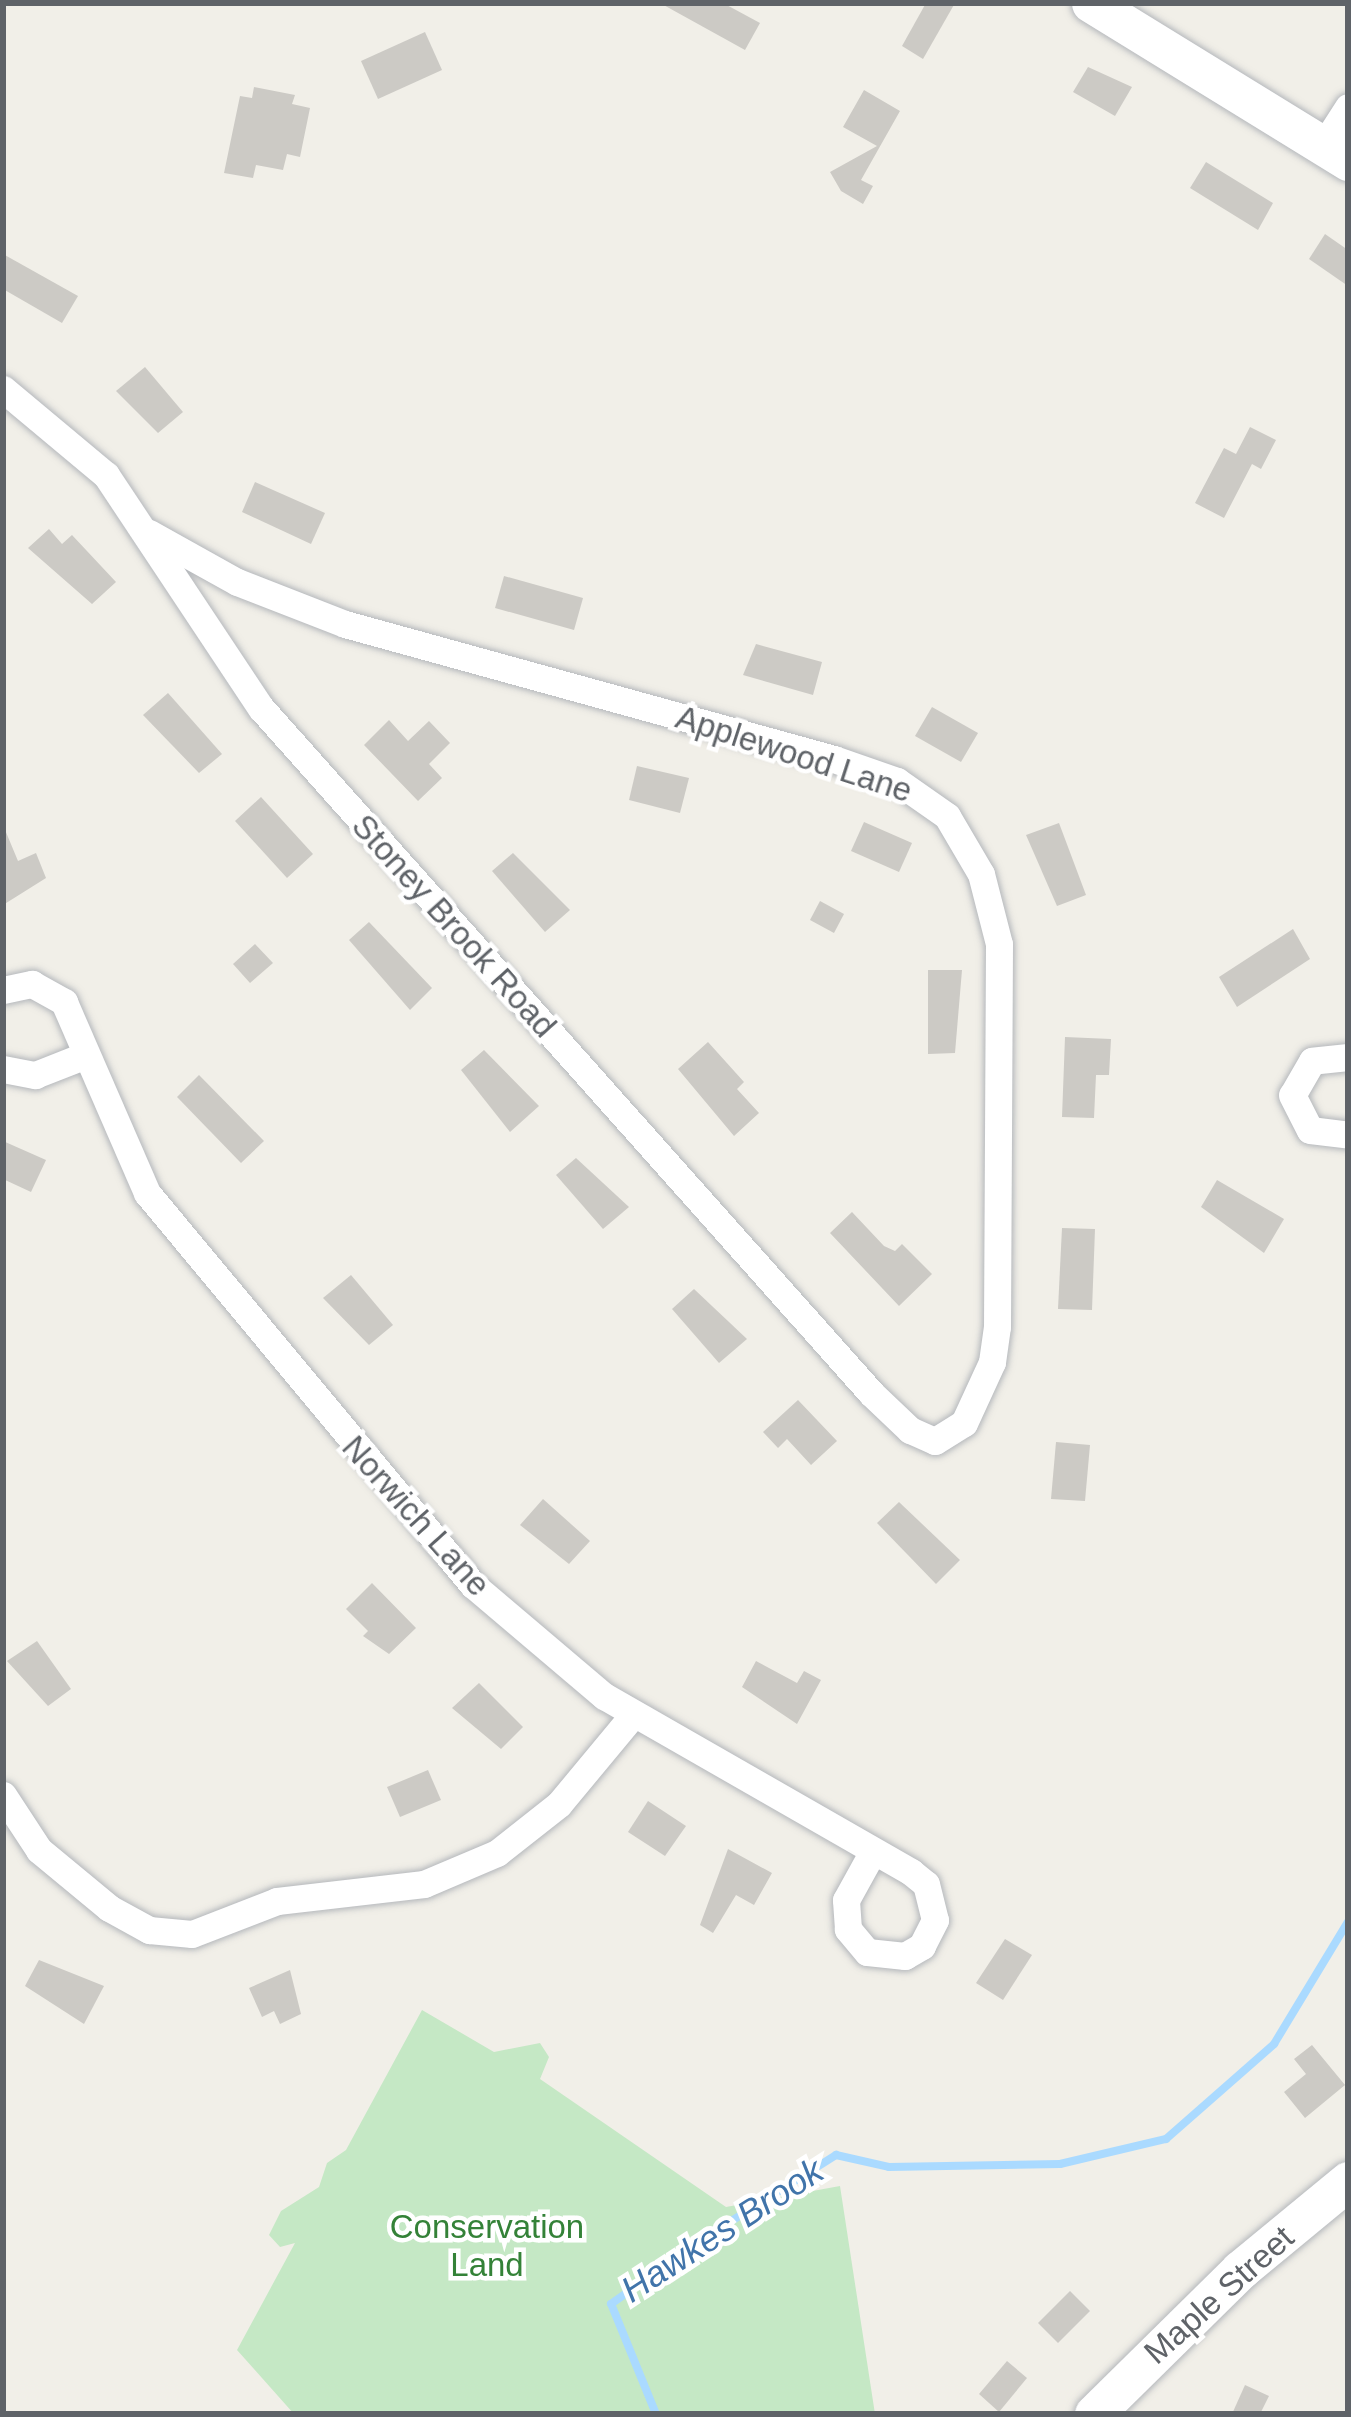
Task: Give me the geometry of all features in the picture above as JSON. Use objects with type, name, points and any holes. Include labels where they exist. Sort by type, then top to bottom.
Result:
[{"type":"street","points":[[1091,3],[1336,153],[1348,107]]},
{"type":"street","name":"Stoney Brook Road","points":[[3,389],[79,447],[149,533],[222,656],[283,734],[871,1393],[910,1430],[935,1441]]},
{"type":"street","name":"Applewood Lane","points":[[149,533],[237,582],[345,624],[833,759],[897,781],[947,816],[981,874],[999,944],[997,1327],[973,1407],[964,1423],[935,1441]]},
{"type":"street","name":"Norwich Lane","points":[[3,990],[32,984],[57,995],[147,1193],[419,1526],[519,1625],[632,1715],[873,1850]]},
{"type":"street","points":[[3,1069],[34,1075],[86,1055]]},
{"type":"street","points":[[1348,1058],[1312,1061],[1292,1095],[1310,1130],[1348,1135]]},
{"type":"street","points":[[3,1795],[40,1850],[109,1908],[149,1930],[192,1934],[277,1901],[424,1884],[497,1853],[559,1804],[632,1715]]},
{"type":"street","name":"Maple Street","points":[[1094,2414],[1178,2327],[1348,2181]]},
{"type":"green space","name":"Conservation Land","points":[[422,2010],[494,2052],[540,2043],[549,2057],[540,2079],[726,2207],[840,2186],[875,2414],[294,2414],[237,2350],[295,2243],[280,2247],[269,2235],[281,2211],[319,2187],[327,2163],[346,2150]]},
{"type":"building","points":[[660,3],[723,3],[760,23],[745,50]]},
{"type":"building","points":[[926,3],[955,3],[923,59],[902,46]]},
{"type":"building","points":[[425,32],[442,70],[378,99],[361,61]]},
{"type":"building","points":[[1088,67],[1132,87],[1115,116],[1073,92]]},
{"type":"building","points":[[254,87],[295,95],[292,104],[310,108],[300,157],[287,154],[283,170],[256,165],[253,178],[224,173],[240,96],[252,98]]},
{"type":"building","points":[[864,90],[900,111],[861,180],[873,186],[863,204],[841,191],[830,172],[877,146],[843,127]]},
{"type":"building","points":[[1206,162],[1273,203],[1258,230],[1190,188]]},
{"type":"building","points":[[1325,234],[1348,250],[1348,286],[1309,259]]},
{"type":"building","points":[[3,254],[78,296],[62,323],[3,289]]},
{"type":"building","points":[[145,367],[183,412],[158,433],[116,391]]},
{"type":"building","points":[[1250,427],[1276,440],[1261,469],[1252,464],[1224,518],[1195,503],[1224,448],[1236,454]]},
{"type":"building","points":[[255,482],[325,513],[311,544],[242,512]]},
{"type":"building","points":[[49,529],[62,544],[72,535],[116,582],[92,604],[28,548]]},
{"type":"building","points":[[504,576],[583,598],[574,630],[495,608]]},
{"type":"building","points":[[756,644],[822,662],[813,695],[743,675]]},
{"type":"building","points":[[168,693],[222,754],[199,773],[143,715]]},
{"type":"building","points":[[932,707],[978,733],[961,762],[915,736]]},
{"type":"building","points":[[389,720],[408,741],[429,721],[450,743],[429,764],[442,778],[418,801],[364,745]]},
{"type":"building","points":[[637,766],[689,778],[680,813],[629,800]]},
{"type":"building","points":[[261,797],[313,854],[287,878],[235,821]]},
{"type":"building","points":[[864,822],[912,843],[899,872],[851,851]]},
{"type":"building","points":[[1059,823],[1086,895],[1057,906],[1026,835]]},
{"type":"building","points":[[3,825],[18,861],[36,853],[46,878],[3,905]]},
{"type":"building","points":[[513,853],[570,910],[545,932],[492,871]]},
{"type":"building","points":[[820,901],[844,914],[834,933],[810,920]]},
{"type":"building","points":[[369,922],[432,988],[410,1010],[349,940]]},
{"type":"building","points":[[1293,929],[1310,959],[1237,1007],[1219,977]]},
{"type":"building","points":[[255,944],[273,963],[250,983],[233,964]]},
{"type":"building","points":[[928,970],[962,970],[955,1053],[928,1054]]},
{"type":"building","points":[[1065,1037],[1111,1039],[1109,1075],[1096,1075],[1094,1118],[1062,1117]]},
{"type":"building","points":[[708,1042],[744,1082],[737,1089],[759,1113],[734,1136],[678,1069]]},
{"type":"building","points":[[484,1050],[539,1106],[510,1132],[461,1070]]},
{"type":"building","points":[[199,1075],[264,1141],[241,1163],[177,1097]]},
{"type":"building","points":[[3,1141],[46,1160],[31,1192],[3,1179]]},
{"type":"building","points":[[576,1158],[629,1207],[603,1229],[556,1175]]},
{"type":"building","points":[[1217,1180],[1284,1219],[1264,1253],[1201,1207]]},
{"type":"building","points":[[852,1212],[884,1246],[895,1251],[902,1244],[932,1274],[899,1306],[830,1233]]},
{"type":"building","points":[[1062,1228],[1095,1229],[1092,1310],[1058,1309]]},
{"type":"building","points":[[351,1275],[393,1325],[369,1345],[323,1298]]},
{"type":"building","points":[[694,1289],[747,1339],[719,1363],[672,1309]]},
{"type":"building","points":[[798,1400],[837,1441],[811,1465],[787,1439],[778,1448],[763,1432]]},
{"type":"building","points":[[1056,1442],[1090,1445],[1085,1501],[1051,1499]]},
{"type":"building","points":[[543,1499],[590,1541],[569,1564],[520,1525]]},
{"type":"building","points":[[899,1502],[960,1560],[936,1584],[877,1523]]},
{"type":"building","points":[[372,1583],[416,1628],[389,1654],[363,1636],[368,1631],[346,1609]]},
{"type":"building","points":[[37,1641],[71,1689],[48,1706],[7,1661]]},
{"type":"building","points":[[756,1661],[797,1683],[804,1671],[821,1680],[797,1724],[742,1687]]},
{"type":"building","points":[[479,1683],[523,1727],[501,1749],[452,1708]]},
{"type":"building","points":[[428,1770],[441,1800],[400,1817],[387,1787]]},
{"type":"building","points":[[648,1801],[686,1826],[665,1856],[628,1832]]},
{"type":"building","points":[[728,1849],[772,1873],[754,1905],[736,1895],[713,1933],[700,1925]]},
{"type":"building","points":[[1005,1939],[1032,1955],[1003,2000],[976,1983]]},
{"type":"building","points":[[39,1960],[104,1986],[84,2024],[25,1986]]},
{"type":"building","points":[[290,1970],[301,2014],[280,2024],[274,2011],[262,2017],[249,1988]]},
{"type":"building","points":[[1312,2045],[1345,2085],[1305,2118],[1284,2092],[1306,2074],[1294,2059]]},
{"type":"building","points":[[1070,2291],[1090,2311],[1058,2343],[1038,2323]]},
{"type":"building","points":[[1007,2361],[1027,2378],[999,2412],[979,2394]]},
{"type":"building","points":[[1245,2385],[1269,2396],[1260,2414],[1232,2414]]},
{"type":"waterway","name":"Hawkes Brook","points":[[656,2414],[611,2304],[695,2244],[836,2155],[889,2167],[1060,2164],[1166,2139],[1274,2044],[1348,1922]]}]
